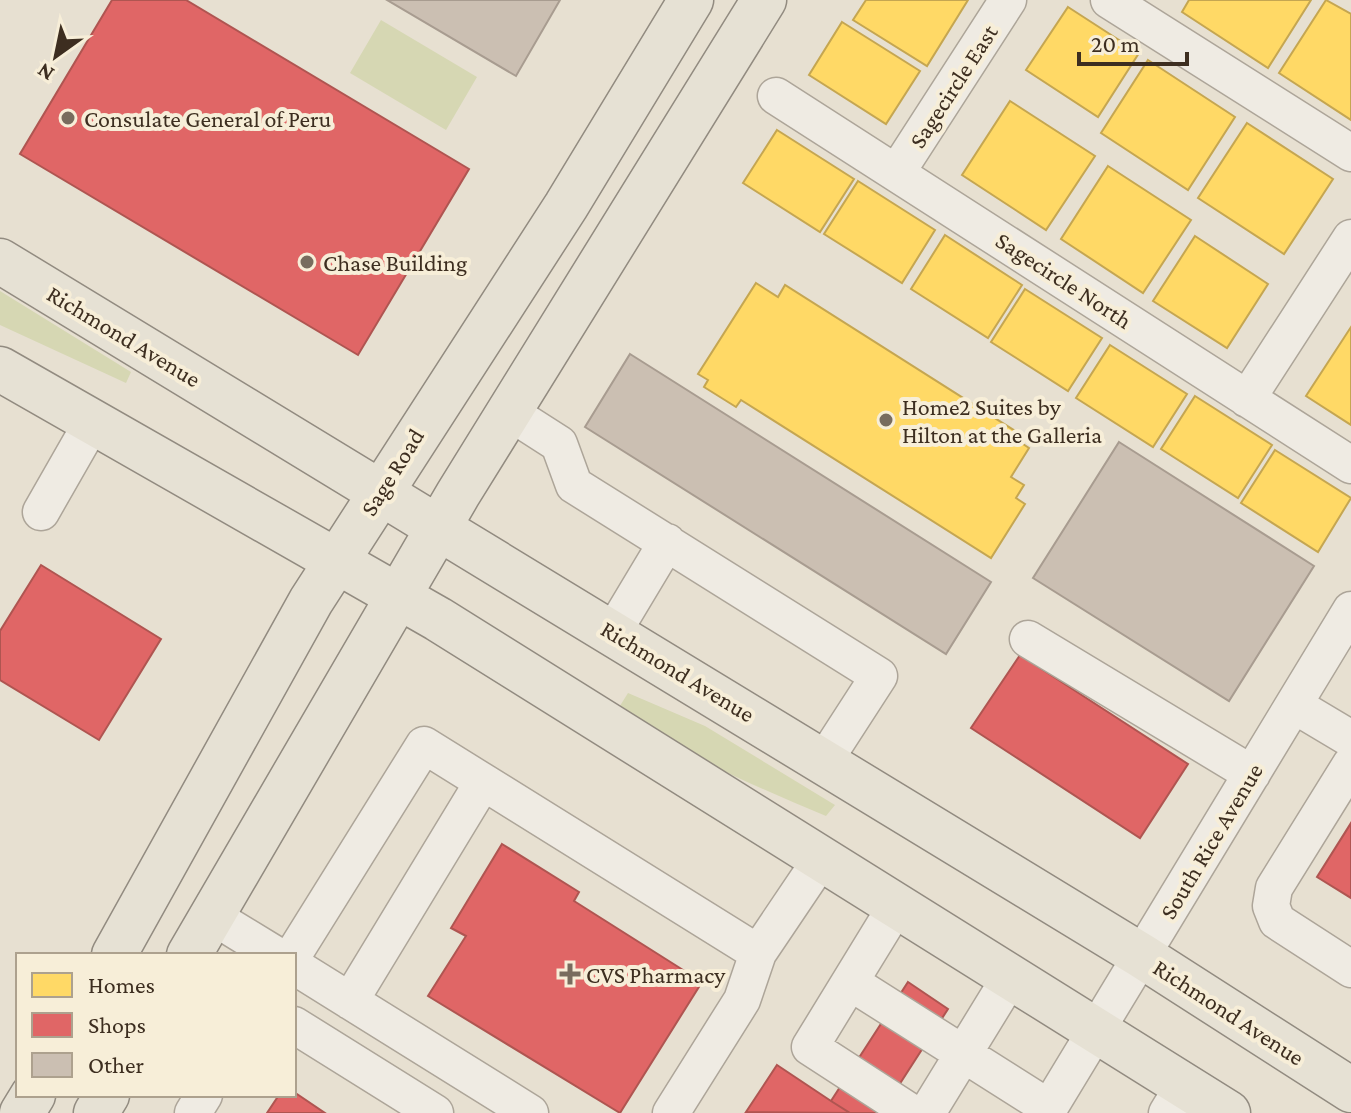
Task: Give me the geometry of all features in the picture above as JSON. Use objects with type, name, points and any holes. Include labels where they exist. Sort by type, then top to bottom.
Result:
[{"type":"main road","points":[[190,953],[439,526],[764,0]]},
{"type":"main road","points":[[690,2],[741,37]]},
{"type":"main road","name":"Sage Road","points":[[115,953],[337,559],[566,206],[690,2]]},
{"type":"main road","name":"Richmond Avenue","points":[[0,261],[1142,956],[1351,1090]]},
{"type":"main road","points":[[0,369],[337,559],[822,858],[1098,1030],[1176,1099],[1228,1113]]},
{"type":"street","name":"Sagecircle East","points":[[897,172],[1008,0]]},
{"type":"street","points":[[1109,0],[1351,153]]},
{"type":"street","name":"Sagecircle North","points":[[776,96],[1351,465]]},
{"type":"street","points":[[1247,399],[1351,238]]},
{"type":"street","points":[[509,412],[559,444],[574,485],[879,676],[824,761]]},
{"type":"street","points":[[41,512],[93,421]]},
{"type":"street","points":[[613,632],[667,542]]},
{"type":"street","name":"South Rice Avenue","points":[[1048,1111],[1351,610]]},
{"type":"street","points":[[1028,639],[1252,774]]},
{"type":"street","points":[[1294,705],[1351,739]]},
{"type":"street","points":[[294,953],[424,745],[758,953]]},
{"type":"street","points":[[1351,764],[1274,888],[1271,906],[1277,921],[1351,969]]},
{"type":"street","points":[[350,1001],[483,782]]},
{"type":"street","points":[[671,1113],[742,1000],[758,953],[822,858]]},
{"type":"street","points":[[897,905],[810,1047],[912,1113]]},
{"type":"street","points":[[212,916],[273,953]]},
{"type":"street","points":[[296,967],[530,1113]]},
{"type":"street","points":[[927,1113],[1011,976]]},
{"type":"street","points":[[850,982],[1048,1111]]},
{"type":"street","points":[[296,1026],[422,1110]]},
{"type":"green space","points":[[381,20],[477,77],[446,130],[350,73]]},
{"type":"green space","points":[[0,291],[131,372],[126,383],[0,325]]},
{"type":"green space","points":[[628,693],[705,726],[835,805],[826,816],[745,781],[667,741],[618,709]]},
{"type":"building: Homes","points":[[866,0],[968,0],[927,66],[853,20]]},
{"type":"building: Homes","points":[[1189,0],[1311,0],[1268,68],[1182,12]]},
{"type":"building: Homes","points":[[1326,0],[1351,14],[1351,120],[1279,73]]},
{"type":"building: Homes","points":[[1068,7],[1139,53],[1098,117],[1026,70]]},
{"type":"building: Homes","points":[[842,22],[920,71],[886,124],[809,75]]},
{"type":"building: Homes","points":[[1148,60],[1235,117],[1188,190],[1101,133]]},
{"type":"building: Homes","points":[[1010,101],[1095,156],[1046,230],[962,175]]},
{"type":"building: Homes","points":[[1247,123],[1333,179],[1284,254],[1198,198]]},
{"type":"building: Homes","points":[[777,130],[854,179],[820,232],[743,183]]},
{"type":"building: Homes","points":[[1108,166],[1191,220],[1143,293],[1061,239]]},
{"type":"building: Homes","points":[[858,181],[935,230],[902,283],[824,234]]},
{"type":"building: Homes","points":[[945,235],[1022,285],[988,338],[911,289]]},
{"type":"building: Homes","points":[[1195,236],[1268,284],[1227,348],[1153,301]]},
{"type":"building: Homes","name":"Home2 Suites by Hilton at the Galleria","points":[[756,283],[778,297],[785,285],[1020,434],[1017,440],[1029,448],[1011,477],[1024,485],[1016,498],[1025,504],[991,558],[741,400],[736,407],[704,387],[708,380],[698,374]]},
{"type":"building: Homes","points":[[1025,289],[1102,338],[1068,391],[991,342]]},
{"type":"building: Homes","points":[[1351,327],[1351,425],[1306,396]]},
{"type":"building: Homes","points":[[1110,345],[1187,394],[1153,447],[1076,398]]},
{"type":"building: Homes","points":[[1195,396],[1272,445],[1238,498],[1161,449]]},
{"type":"building: Homes","points":[[1275,450],[1351,498],[1318,552],[1241,503]]},
{"type":"building: Shops","name":"Chase Building","points":[[112,0],[186,0],[469,169],[358,355],[20,154]]},
{"type":"building: Shops","points":[[41,565],[161,639],[99,740],[0,680],[0,631]]},
{"type":"building: Shops","points":[[1020,655],[1188,764],[1140,838],[971,728]]},
{"type":"building: Shops","points":[[1351,823],[1351,898],[1317,877]]},
{"type":"building: Shops","name":"CVS Pharmacy","points":[[502,844],[579,892],[574,901],[702,982],[620,1113],[428,996],[466,936],[451,928]]},
{"type":"building: Shops","points":[[908,982],[948,1009],[881,1113],[850,1113],[831,1101]]},
{"type":"building: Shops","points":[[777,1065],[831,1101],[850,1113],[746,1112]]},
{"type":"building: Shops","points":[[296,1093],[325,1113],[267,1113],[278,1097],[296,1097]]},
{"type":"building: Other","points":[[387,0],[560,0],[516,76]]},
{"type":"building: Other","points":[[630,354],[991,582],[946,654],[585,427]]},
{"type":"building: Other","points":[[1119,442],[1314,566],[1229,701],[1033,578]]},
{"type":"place","name":"Consulate General of Peru","points":[[68,118]]},
{"type":"place","name":"Chase Building","points":[[307,262]]},
{"type":"place","name":"Home2 Suites by Hilton at the Galleria","points":[[886,420]]},
{"type":"place","name":"CVS Pharmacy","points":[[570,974]]}]
